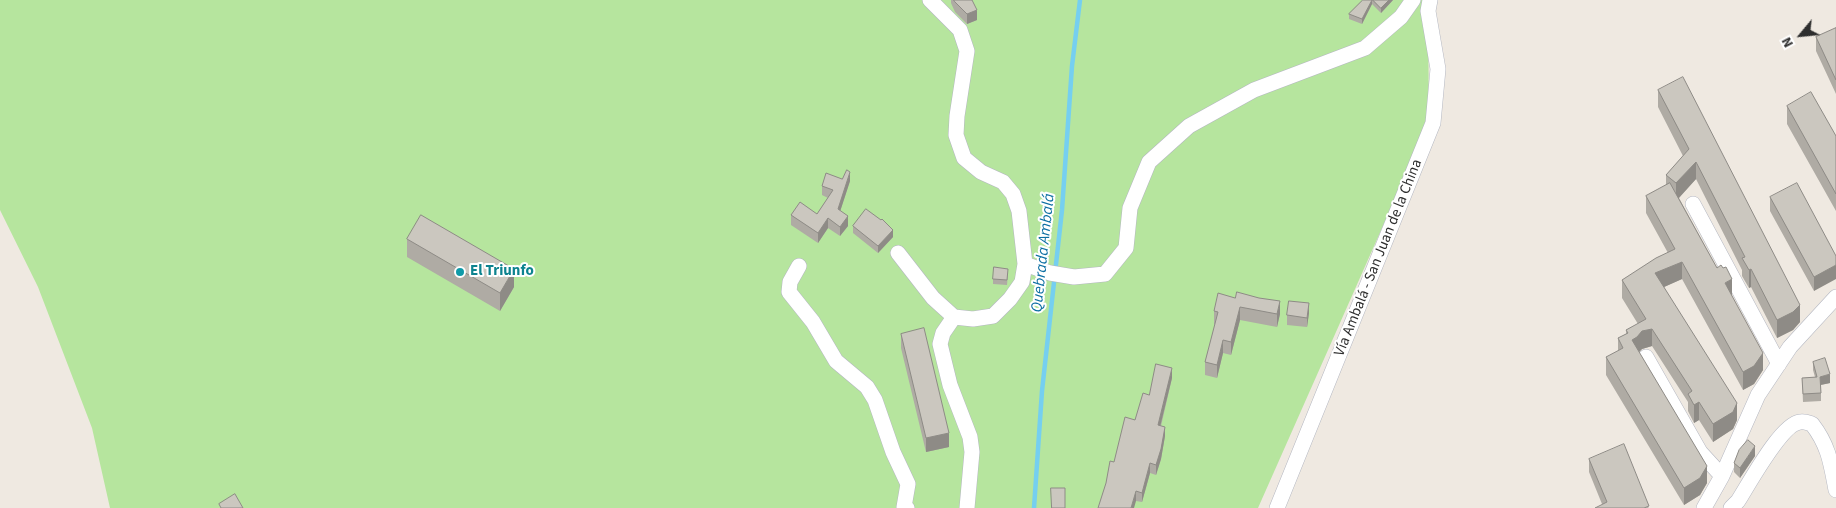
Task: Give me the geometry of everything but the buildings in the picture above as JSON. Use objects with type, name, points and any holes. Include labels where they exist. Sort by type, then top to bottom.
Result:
[{"type":"street","points":[[898,253],[933,298],[954,317],[973,319],[993,316],[1010,300],[1022,282],[1025,264],[1019,211],[1013,194],[1003,182],[981,172],[964,158],[956,135],[967,51],[960,30],[930,0]]},
{"type":"street","points":[[1025,264],[1050,273],[1074,277],[1105,274],[1126,248],[1130,208],[1149,162],[1189,126],[1254,90],[1365,48],[1401,17],[1413,0]]},
{"type":"street","name":"Vía Ambalá - San Juan de la China","points":[[1277,508],[1434,123],[1438,69],[1428,11],[1430,0]]},
{"type":"street","points":[[1694,204],[1778,364]]},
{"type":"street","points":[[798,266],[790,282],[789,292],[813,322],[836,361],[867,387],[875,400],[890,444],[908,484],[906,507]]},
{"type":"street","points":[[1704,508],[1722,476],[1758,395],[1790,347],[1836,298]]},
{"type":"street","points":[[954,317],[943,333],[940,344],[950,385],[970,437],[971,460],[967,508]]},
{"type":"street","points":[[1646,357],[1700,452],[1722,476]]},
{"type":"street","points":[[1731,508],[1738,501],[1778,439],[1788,428],[1800,422],[1812,424],[1822,437],[1830,457],[1836,490]]},
{"type":"green space","points":[[0,0],[1430,0],[1428,11],[1429,122],[1258,508],[110,508],[92,428],[38,287],[0,210]]},
{"type":"waterway","name":"Quebrada Ambalá","points":[[1034,508],[1042,391],[1062,210],[1072,66],[1080,0]]},
{"type":"place","name":"El Triunfo","points":[[460,272]]}]
